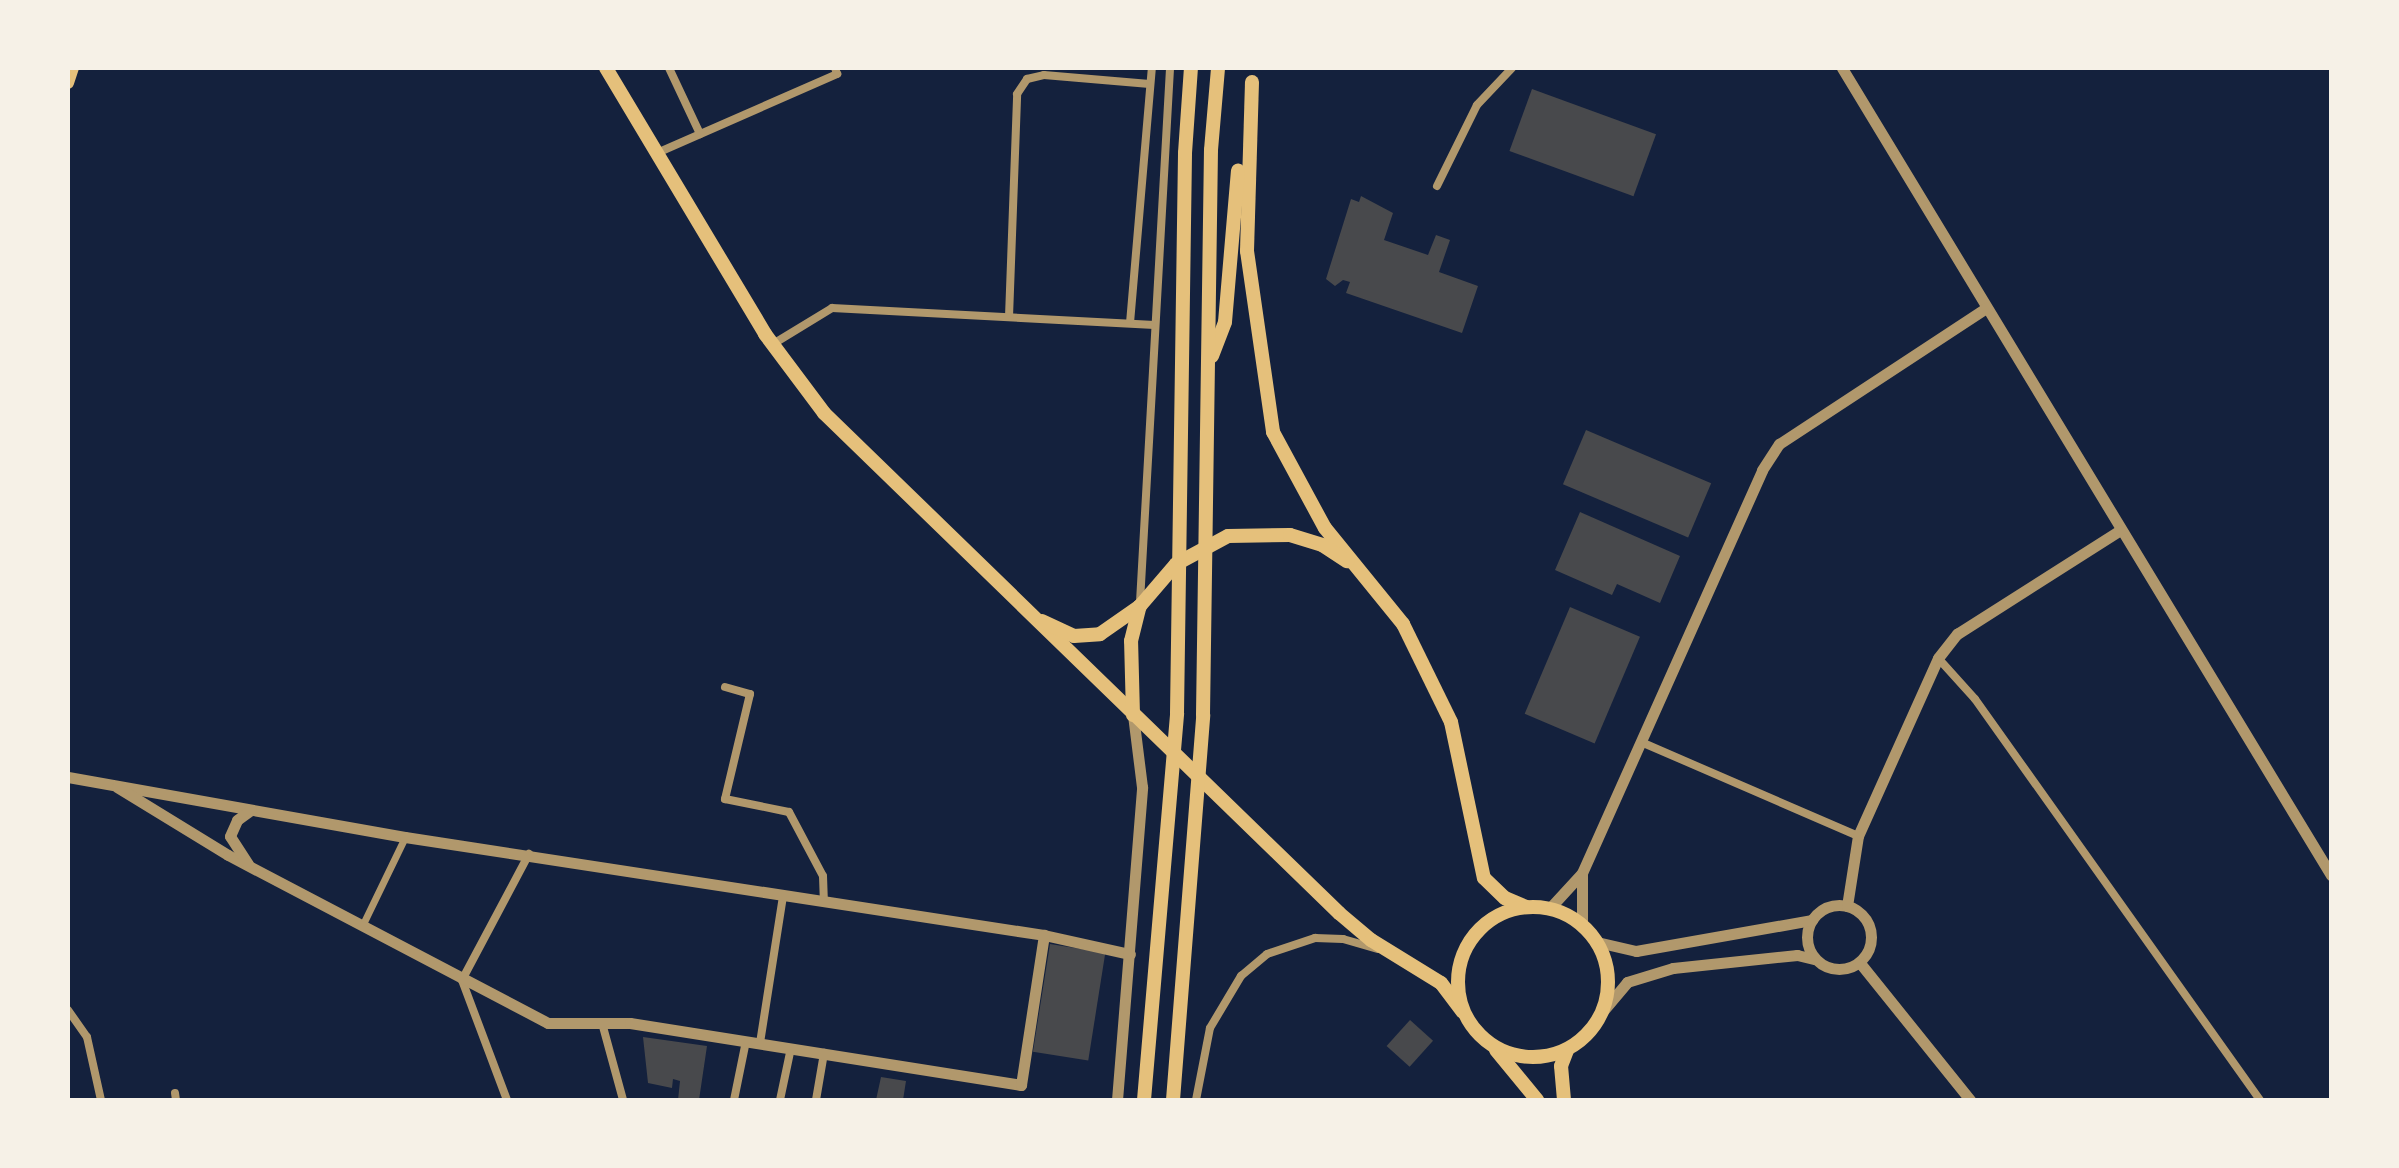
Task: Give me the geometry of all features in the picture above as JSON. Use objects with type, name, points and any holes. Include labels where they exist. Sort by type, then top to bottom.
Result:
[{"type":"main road","points":[[68,83],[73,68]]},
{"type":"main road","points":[[606,68],[773,344],[824,413],[1339,913],[1392,953],[1441,983],[1537,1100]]},
{"type":"main road","points":[[1144,1100],[1177,713],[1184,168],[1191,68]]},
{"type":"main road","points":[[1173,1100],[1203,715],[1211,150],[1218,68]]},
{"type":"main road","points":[[1209,363],[1225,322],[1241,132],[1254,75]]},
{"type":"main road","points":[[1254,75],[1247,251],[1273,432],[1301,491],[1357,568],[1403,624],[1451,722],[1484,878],[1505,898],[1526,907]]},
{"type":"main road","points":[[1033,616],[1058,631],[1087,636],[1115,625],[1140,606],[1160,582],[1194,551],[1228,536],[1290,535],[1322,545],[1357,568]]},
{"type":"main road","points":[[1133,715],[1131,641],[1140,606]]},
{"type":"main road","points":[[1463,1012],[1457,972],[1473,935],[1506,911],[1526,907],[1549,909],[1582,926],[1597,942],[1608,976],[1603,1011],[1582,1040],[1567,1050],[1530,1058],[1493,1046]]},
{"type":"main road","points":[[1564,1100],[1561,1066],[1567,1050]]},
{"type":"street","points":[[669,68],[700,134]]},
{"type":"street","points":[[657,153],[837,74],[835,68]]},
{"type":"street","points":[[1130,323],[1152,68]]},
{"type":"street","points":[[1140,606],[1170,68]]},
{"type":"street","points":[[1437,186],[1477,105],[1512,68]]},
{"type":"street","points":[[1842,68],[2331,875]]},
{"type":"street","points":[[1009,317],[1017,94],[1027,79],[1044,72],[1150,84]]},
{"type":"street","points":[[773,344],[832,308],[1155,325]]},
{"type":"street","points":[[1549,909],[1582,873],[1762,470],[1779,444],[1986,308]]},
{"type":"street","points":[[1847,906],[1858,836],[1938,658],[1957,634],[2120,530]]},
{"type":"street","points":[[1938,658],[1975,699],[2260,1100]]},
{"type":"street","points":[[725,687],[750,694],[725,799],[789,812],[823,876],[824,902]]},
{"type":"street","points":[[1117,1100],[1142,787],[1133,715]]},
{"type":"street","points":[[1641,742],[1858,836]]},
{"type":"street","points":[[68,777],[405,837],[530,853],[783,896],[1044,935],[1130,954]]},
{"type":"street","points":[[117,787],[249,866],[548,1023],[602,1023],[746,1041],[1021,1085],[1044,935]]},
{"type":"street","points":[[249,866],[230,836],[237,820],[251,810]]},
{"type":"street","points":[[362,926],[405,837]]},
{"type":"street","points":[[507,1100],[462,980],[530,853]]},
{"type":"street","points":[[1582,873],[1582,926]]},
{"type":"street","points":[[760,1043],[783,896]]},
{"type":"street","points":[[1597,942],[1636,951],[1812,920],[1827,907],[1847,906],[1864,916],[1872,935],[1860,963]]},
{"type":"street","points":[[1812,920],[1807,940],[1815,959]]},
{"type":"street","points":[[1196,1100],[1210,1028],[1241,976],[1267,954],[1315,938],[1343,939],[1392,953]]},
{"type":"street","points":[[1603,1011],[1627,982],[1658,971],[1797,955],[1815,959],[1832,969],[1860,963]]},
{"type":"street","points":[[1860,963],[1970,1100]]},
{"type":"street","points":[[68,1010],[87,1037],[101,1100]]},
{"type":"street","points":[[602,1023],[623,1100]]},
{"type":"street","points":[[734,1100],[746,1041]]},
{"type":"street","points":[[780,1100],[791,1048]]},
{"type":"street","points":[[816,1100],[824,1053]]},
{"type":"building","points":[[1532,89],[1656,134],[1633,196],[1509,151]]},
{"type":"building","points":[[1361,196],[1393,213],[1384,240],[1428,255],[1436,235],[1450,240],[1439,272],[1478,286],[1462,333],[1346,293],[1350,282],[1343,280],[1335,286],[1326,279],[1351,199],[1359,202]]},
{"type":"building","points":[[1586,430],[1711,483],[1688,537],[1563,484]]},
{"type":"building","points":[[1580,512],[1680,556],[1660,603],[1617,584],[1612,595],[1555,570]]},
{"type":"building","points":[[1570,607],[1640,637],[1595,743],[1525,714]]},
{"type":"building","points":[[1050,944],[1105,953],[1088,1060],[1033,1052]]},
{"type":"building","points":[[1410,1020],[1433,1041],[1410,1067],[1387,1046]]},
{"type":"building","points":[[643,1037],[707,1046],[699,1100],[678,1100],[680,1081],[673,1079],[672,1088],[648,1083]]},
{"type":"building","points":[[881,1077],[906,1081],[903,1100],[876,1100]]}]
